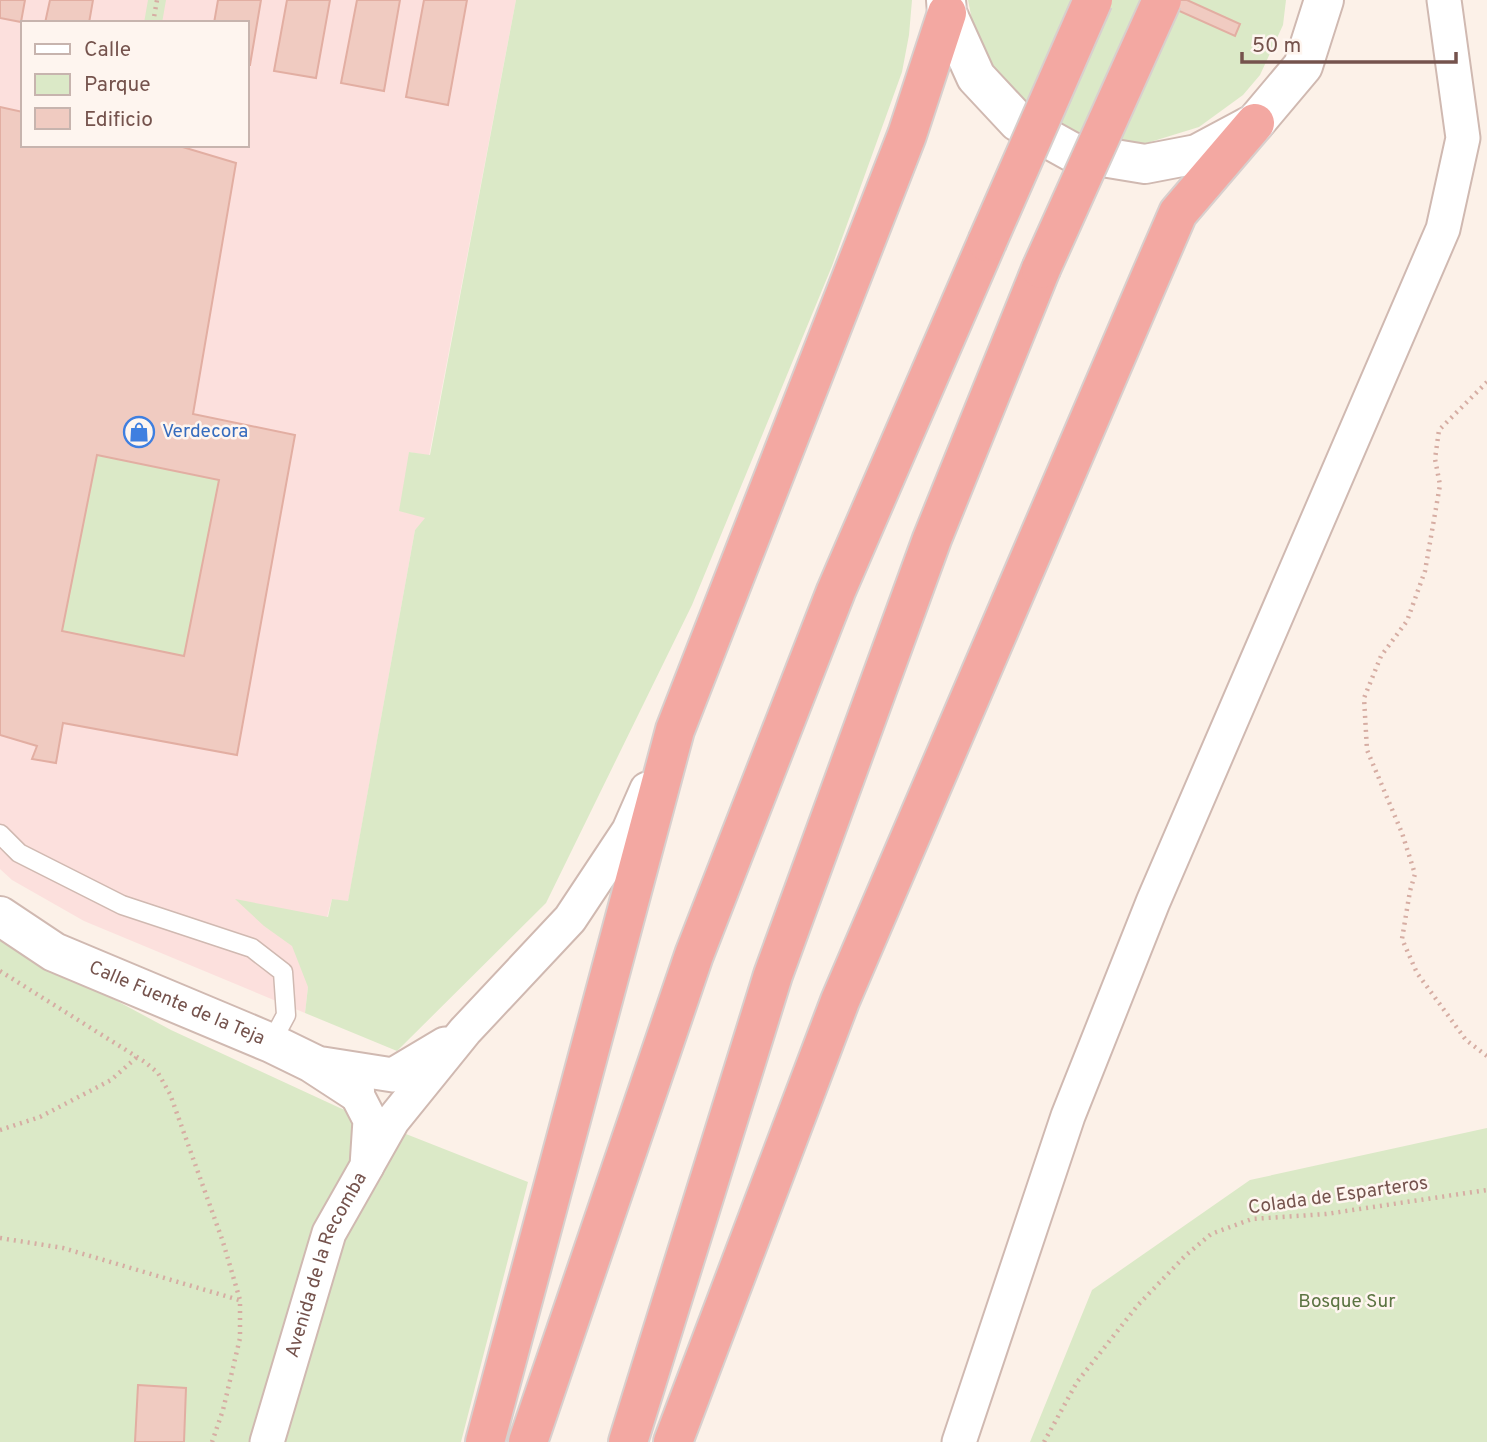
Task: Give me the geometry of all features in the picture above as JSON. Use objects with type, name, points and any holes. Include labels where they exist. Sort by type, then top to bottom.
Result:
[{"type":"highway","points":[[528,1442],[694,955],[836,591],[1093,0]]},
{"type":"highway","points":[[628,1442],[778,962],[932,539],[1041,269],[1162,0]]},
{"type":"highway","points":[[485,1442],[675,730],[907,135],[946,6]]},
{"type":"highway","points":[[673,1442],[840,1001],[1178,213],[1255,122]]},
{"type":"street","points":[[946,6],[976,77],[1018,122],[1072,152],[1144,164],[1197,154],[1255,122],[1303,66],[1324,0]]},
{"type":"street","points":[[959,1442],[1068,1116],[1153,902],[1443,229],[1463,138],[1444,0]]},
{"type":"street","points":[[367,1166],[393,1120],[465,1031],[570,919],[629,830],[675,730]]},
{"type":"street","name":"Calle Fuente de la Teja","points":[[0,916],[54,952],[271,1043],[312,1063],[355,1091]]},
{"type":"street","points":[[312,1063],[394,1075],[465,1031]]},
{"type":"street","name":"Avenida de la Recomba","points":[[267,1442],[329,1233],[367,1166],[370,1120],[355,1091]]},
{"type":"lane","points":[[0,834],[19,853],[122,905],[252,948],[284,972],[286,1015],[271,1043]]},
{"type":"path","points":[[153,21],[157,0]]},
{"type":"path","points":[[1487,382],[1439,430],[1435,459],[1440,485],[1425,571],[1407,621],[1381,656],[1364,698],[1367,750],[1402,833],[1415,874],[1402,939],[1417,973],[1466,1040],[1487,1056]]},
{"type":"path","points":[[0,971],[137,1057],[159,1073],[170,1094],[223,1242],[240,1300],[240,1338],[223,1410],[212,1442]]},
{"type":"path","points":[[0,1130],[40,1117],[111,1080],[137,1057]]},
{"type":"path","name":"Colada de Esparteros","points":[[1044,1442],[1077,1382],[1138,1305],[1185,1256],[1211,1234],[1252,1219],[1325,1214],[1487,1190]]},
{"type":"path","points":[[0,1238],[63,1248],[240,1300]]},
{"type":"shaded area","points":[[0,0],[516,0],[429,456],[409,452],[426,518],[415,530],[348,902],[332,899],[308,987],[305,1013],[84,921],[12,880],[0,869]]},
{"type":"green space","points":[[148,0],[166,0],[162,21],[144,21]]},
{"type":"green space","points":[[516,0],[912,0],[902,72],[832,266],[692,605],[546,903],[397,1051],[305,1013],[308,987],[292,946],[264,926],[235,899],[328,917],[332,899],[348,901],[415,530],[425,518],[399,511],[409,452],[430,455]]},
{"type":"green space","points":[[968,0],[1286,0],[1283,25],[1260,75],[1243,95],[1199,127],[1147,143],[1119,144],[1066,132],[1020,103],[1001,83],[975,35]]},
{"type":"green space","points":[[97,455],[219,480],[184,656],[62,631]]},
{"type":"green space","points":[[0,938],[171,1030],[340,1108],[528,1182],[461,1442],[0,1442]]},
{"type":"green space","name":"Bosque Sur","points":[[1487,1128],[1487,1442],[1030,1442],[1092,1290],[1250,1180]]},
{"type":"building","points":[[0,0],[25,0],[21,22],[0,18]]},
{"type":"building","points":[[50,0],[93,0],[89,21],[45,21]]},
{"type":"building","points":[[218,0],[261,0],[250,65],[248,21],[214,21]]},
{"type":"building","points":[[287,0],[330,0],[316,78],[274,71]]},
{"type":"building","points":[[357,0],[400,0],[384,91],[341,83]]},
{"type":"building","points":[[424,0],[467,0],[448,105],[406,97]]},
{"type":"building","points":[[1155,0],[1187,0],[1240,24],[1235,36]]},
{"type":"building","name":"Verdecora","points":[[0,107],[21,112],[21,147],[183,147],[236,163],[193,414],[295,435],[237,755],[63,723],[56,763],[32,759],[37,746],[0,735]],"holes":[[[97,455],[219,480],[184,656],[62,631]]]},
{"type":"building","points":[[138,1385],[186,1388],[184,1442],[135,1442]]},
{"type":"place","name":"Verdecora","points":[[139,432]]}]
